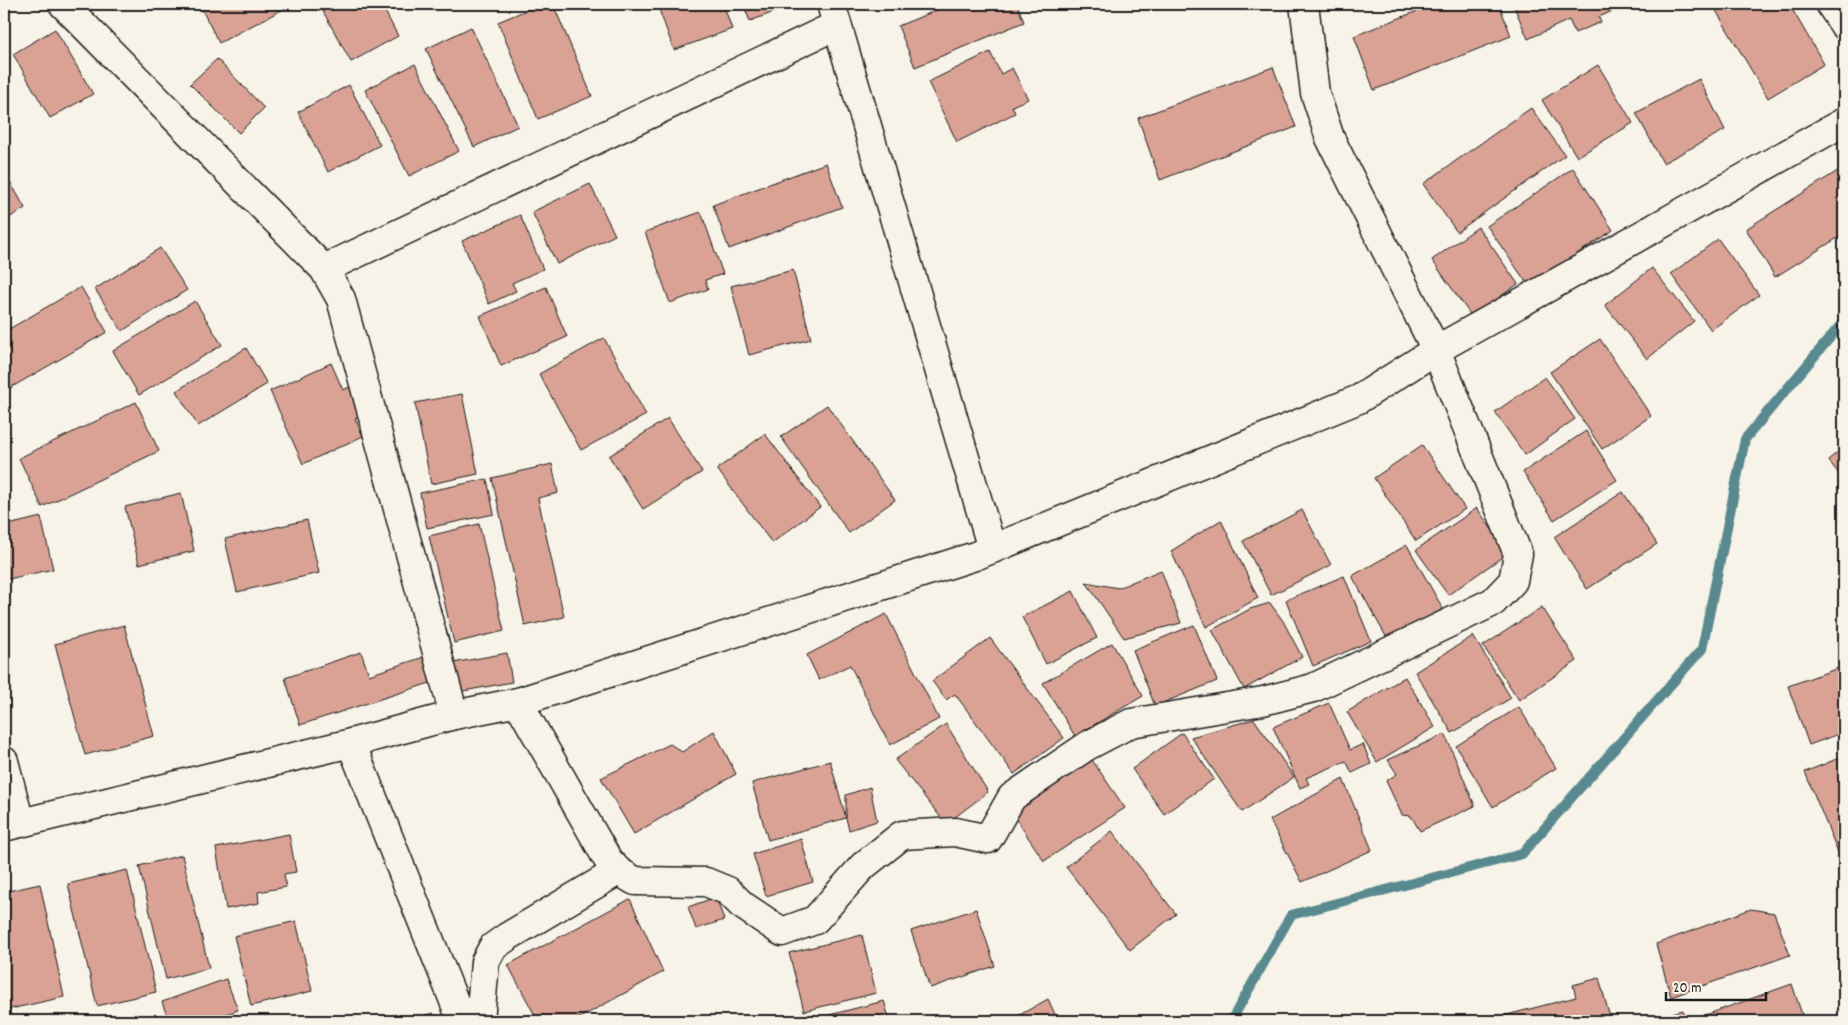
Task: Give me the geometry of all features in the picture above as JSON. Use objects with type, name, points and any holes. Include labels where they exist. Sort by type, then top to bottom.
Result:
[{"type":"street","points":[[64,4],[324,269],[341,299],[454,715]]},
{"type":"street","points":[[518,702],[608,860],[618,871],[634,881],[706,882],[728,891],[742,905],[782,932],[815,920],[863,866],[902,835],[955,832],[988,839],[1012,797],[1087,746],[1131,723],[1263,701],[1313,688],[1493,602],[1513,581],[1518,554],[1436,350],[1330,138],[1315,93],[1304,4]]},
{"type":"street","points":[[1830,4],[1844,25]]},
{"type":"street","points":[[324,269],[834,14],[992,549]]},
{"type":"street","points":[[4,761],[12,825],[351,743],[454,715],[518,702],[966,559],[1359,399],[1436,350],[1844,122]]},
{"type":"street","points":[[351,743],[462,1021]]},
{"type":"street","points":[[480,1021],[485,962],[493,947],[506,937],[618,871]]},
{"type":"building","points":[[199,4],[293,4],[219,43]]},
{"type":"building","points":[[319,4],[381,4],[398,36],[351,62]]},
{"type":"building","points":[[541,4],[553,4],[592,96],[538,119],[498,22]]},
{"type":"building","points":[[657,4],[723,4],[732,29],[674,50]]},
{"type":"building","points":[[743,4],[796,4],[750,21]]},
{"type":"building","points":[[952,4],[1017,4],[1024,22],[915,67],[898,26]]},
{"type":"building","points":[[1435,4],[1499,4],[1511,36],[1374,90],[1354,36]]},
{"type":"building","points":[[1513,4],[1628,4],[1599,17],[1601,22],[1575,33],[1569,20],[1528,39]]},
{"type":"building","points":[[1712,4],[1789,4],[1824,64],[1768,98]]},
{"type":"building","points":[[471,27],[518,126],[474,147],[426,49]]},
{"type":"building","points":[[55,29],[93,94],[50,118],[13,54]]},
{"type":"building","points":[[990,52],[1001,74],[1012,68],[1028,99],[1012,106],[1015,113],[957,142],[928,82]]},
{"type":"building","points":[[217,59],[264,108],[239,133],[190,84]]},
{"type":"building","points":[[415,64],[459,151],[409,176],[365,90]]},
{"type":"building","points":[[1598,65],[1633,123],[1577,157],[1542,100]]},
{"type":"building","points":[[1273,67],[1296,127],[1160,180],[1138,118]]},
{"type":"building","points":[[1699,79],[1725,130],[1663,163],[1636,113]]},
{"type":"building","points":[[349,85],[380,145],[328,172],[298,112]]},
{"type":"building","points":[[1531,108],[1565,155],[1457,232],[1423,184]]},
{"type":"building","points":[[826,163],[842,207],[729,249],[713,205]]},
{"type":"building","points":[[1844,167],[1844,234],[1775,277],[1746,229]]},
{"type":"building","points":[[1573,168],[1613,230],[1529,286],[1487,226]]},
{"type":"building","points":[[4,171],[25,208],[4,221]]},
{"type":"building","points":[[590,184],[615,235],[557,264],[532,212]]},
{"type":"building","points":[[701,212],[723,274],[705,280],[708,289],[670,303],[645,232]]},
{"type":"building","points":[[520,215],[543,269],[512,283],[516,291],[489,304],[462,241]]},
{"type":"building","points":[[1478,227],[1518,284],[1472,317],[1432,260]]},
{"type":"building","points":[[1718,239],[1759,295],[1711,330],[1671,274]]},
{"type":"building","points":[[160,248],[187,290],[122,331],[95,289]]},
{"type":"building","points":[[1652,268],[1694,321],[1647,359],[1605,305]]},
{"type":"building","points":[[793,270],[811,339],[749,355],[731,286]]},
{"type":"building","points":[[81,287],[107,332],[5,391],[4,332]]},
{"type":"building","points":[[546,287],[567,337],[501,366],[480,316]]},
{"type":"building","points":[[195,301],[222,345],[139,395],[113,351]]},
{"type":"building","points":[[604,338],[646,415],[581,450],[539,374]]},
{"type":"building","points":[[1600,339],[1651,416],[1602,449],[1550,372]]},
{"type":"building","points":[[246,348],[267,384],[198,426],[176,391]]},
{"type":"building","points":[[331,363],[343,390],[352,386],[365,413],[355,418],[363,436],[303,464],[270,391]]},
{"type":"building","points":[[1545,377],[1575,419],[1525,455],[1495,412]]},
{"type":"building","points":[[462,394],[478,474],[431,484],[415,403]]},
{"type":"building","points":[[136,402],[159,451],[42,507],[19,458]]},
{"type":"building","points":[[827,405],[895,500],[849,533],[781,437]]},
{"type":"building","points":[[668,418],[702,472],[643,509],[609,456]]},
{"type":"building","points":[[1586,431],[1617,480],[1554,520],[1523,472]]},
{"type":"building","points":[[765,434],[820,507],[772,543],[717,469]]},
{"type":"building","points":[[1422,445],[1465,509],[1416,541],[1374,478]]},
{"type":"building","points":[[1844,447],[1844,480],[1828,460]]},
{"type":"building","points":[[552,464],[558,493],[538,498],[564,617],[525,626],[492,478]]},
{"type":"building","points":[[487,479],[494,514],[427,528],[420,493]]},
{"type":"building","points":[[1623,492],[1657,544],[1587,589],[1554,537]]},
{"type":"building","points":[[181,493],[194,551],[139,564],[125,507]]},
{"type":"building","points":[[1477,508],[1508,553],[1448,595],[1416,550]]},
{"type":"building","points":[[1302,510],[1331,565],[1271,595],[1243,541]]},
{"type":"building","points":[[41,517],[53,569],[4,580],[4,526]]},
{"type":"building","points":[[307,520],[319,573],[237,592],[225,539]]},
{"type":"building","points":[[1221,520],[1258,598],[1206,627],[1171,551]]},
{"type":"building","points":[[479,524],[504,631],[454,643],[429,536]]},
{"type":"building","points":[[1407,545],[1443,609],[1388,640],[1352,576]]},
{"type":"building","points":[[1161,570],[1181,623],[1124,638],[1086,582],[1118,588]]},
{"type":"building","points":[[1344,576],[1371,641],[1313,666],[1286,600]]},
{"type":"building","points":[[1073,591],[1097,638],[1046,664],[1022,617]]},
{"type":"building","points":[[1270,603],[1283,621],[1302,657],[1244,689],[1212,630],[1250,609]]},
{"type":"building","points":[[1542,607],[1577,661],[1519,700],[1483,646]]},
{"type":"building","points":[[886,614],[939,719],[890,745],[850,665],[819,680],[807,655]]},
{"type":"building","points":[[124,625],[154,736],[85,755],[55,644]]},
{"type":"building","points":[[1194,625],[1217,681],[1155,706],[1133,650]]},
{"type":"building","points":[[1473,636],[1511,698],[1452,733],[1415,672]]},
{"type":"building","points":[[990,638],[1064,738],[1014,774],[955,694],[946,700],[932,681]]},
{"type":"building","points":[[1112,643],[1143,696],[1075,736],[1043,683]]},
{"type":"building","points":[[361,652],[369,675],[424,657],[433,682],[300,725],[285,678]]},
{"type":"building","points":[[507,653],[512,682],[458,692],[453,663]]},
{"type":"building","points":[[1844,666],[1844,732],[1809,745],[1788,686]]},
{"type":"building","points":[[1405,677],[1435,727],[1377,762],[1347,712]]},
{"type":"building","points":[[1329,703],[1350,750],[1363,744],[1371,764],[1352,773],[1346,761],[1306,778],[1309,784],[1300,788],[1273,727]]},
{"type":"building","points":[[1519,707],[1556,768],[1493,807],[1456,746]]},
{"type":"building","points":[[1254,719],[1294,777],[1242,812],[1191,737]]},
{"type":"building","points":[[946,724],[988,792],[946,824],[895,760]]},
{"type":"building","points":[[714,731],[736,774],[634,834],[601,778],[670,744],[682,752]]},
{"type":"building","points":[[1182,733],[1214,779],[1164,814],[1132,769]]},
{"type":"building","points":[[1445,734],[1475,806],[1420,831],[1411,816],[1402,815],[1386,781],[1397,774],[1388,760]]},
{"type":"building","points":[[1844,756],[1844,855],[1840,857],[1805,772]]},
{"type":"building","points":[[1092,760],[1125,808],[1044,861],[1012,813]]},
{"type":"building","points":[[830,761],[846,818],[768,840],[752,783]]},
{"type":"building","points":[[1343,779],[1372,850],[1302,882],[1270,820]]},
{"type":"building","points":[[870,787],[877,821],[849,830],[846,818],[846,795]]},
{"type":"building","points":[[1112,831],[1176,914],[1130,950],[1066,867]]},
{"type":"building","points":[[289,834],[296,872],[284,874],[286,887],[258,892],[259,903],[226,909],[216,848]]},
{"type":"building","points":[[801,839],[813,882],[766,896],[753,854]]},
{"type":"building","points":[[182,855],[209,968],[166,979],[139,866]]},
{"type":"building","points":[[127,870],[156,992],[97,1006],[68,884]]},
{"type":"building","points":[[40,884],[64,997],[6,1010],[4,997],[4,892]]},
{"type":"building","points":[[716,897],[724,920],[696,929],[688,907]]},
{"type":"building","points":[[630,899],[663,972],[574,1021],[538,1021],[508,965]]},
{"type":"building","points":[[976,909],[995,966],[930,988],[911,931]]},
{"type":"building","points":[[1751,909],[1774,913],[1790,955],[1671,997],[1656,944]]},
{"type":"building","points":[[296,921],[312,991],[251,1006],[234,936]]},
{"type":"building","points":[[862,935],[876,993],[804,1011],[789,953]]},
{"type":"building","points":[[1599,978],[1611,1021],[1505,1021],[1503,1016],[1576,997],[1573,985]]},
{"type":"building","points":[[226,979],[238,1010],[206,1021],[169,1021],[162,1002]]},
{"type":"building","points":[[1792,984],[1804,1021],[1702,1021],[1700,1017]]},
{"type":"building","points":[[1048,999],[1058,1021],[1009,1021]]},
{"type":"building","points":[[884,1001],[890,1021],[806,1021]]},
{"type":"building","points":[[1683,1010],[1686,1021],[1644,1021]]},
{"type":"building","points":[[433,1013],[435,1021],[403,1021]]},
{"type":"waterway","points":[[1231,1021],[1291,915],[1522,854],[1702,649],[1745,439],[1844,321]]}]
